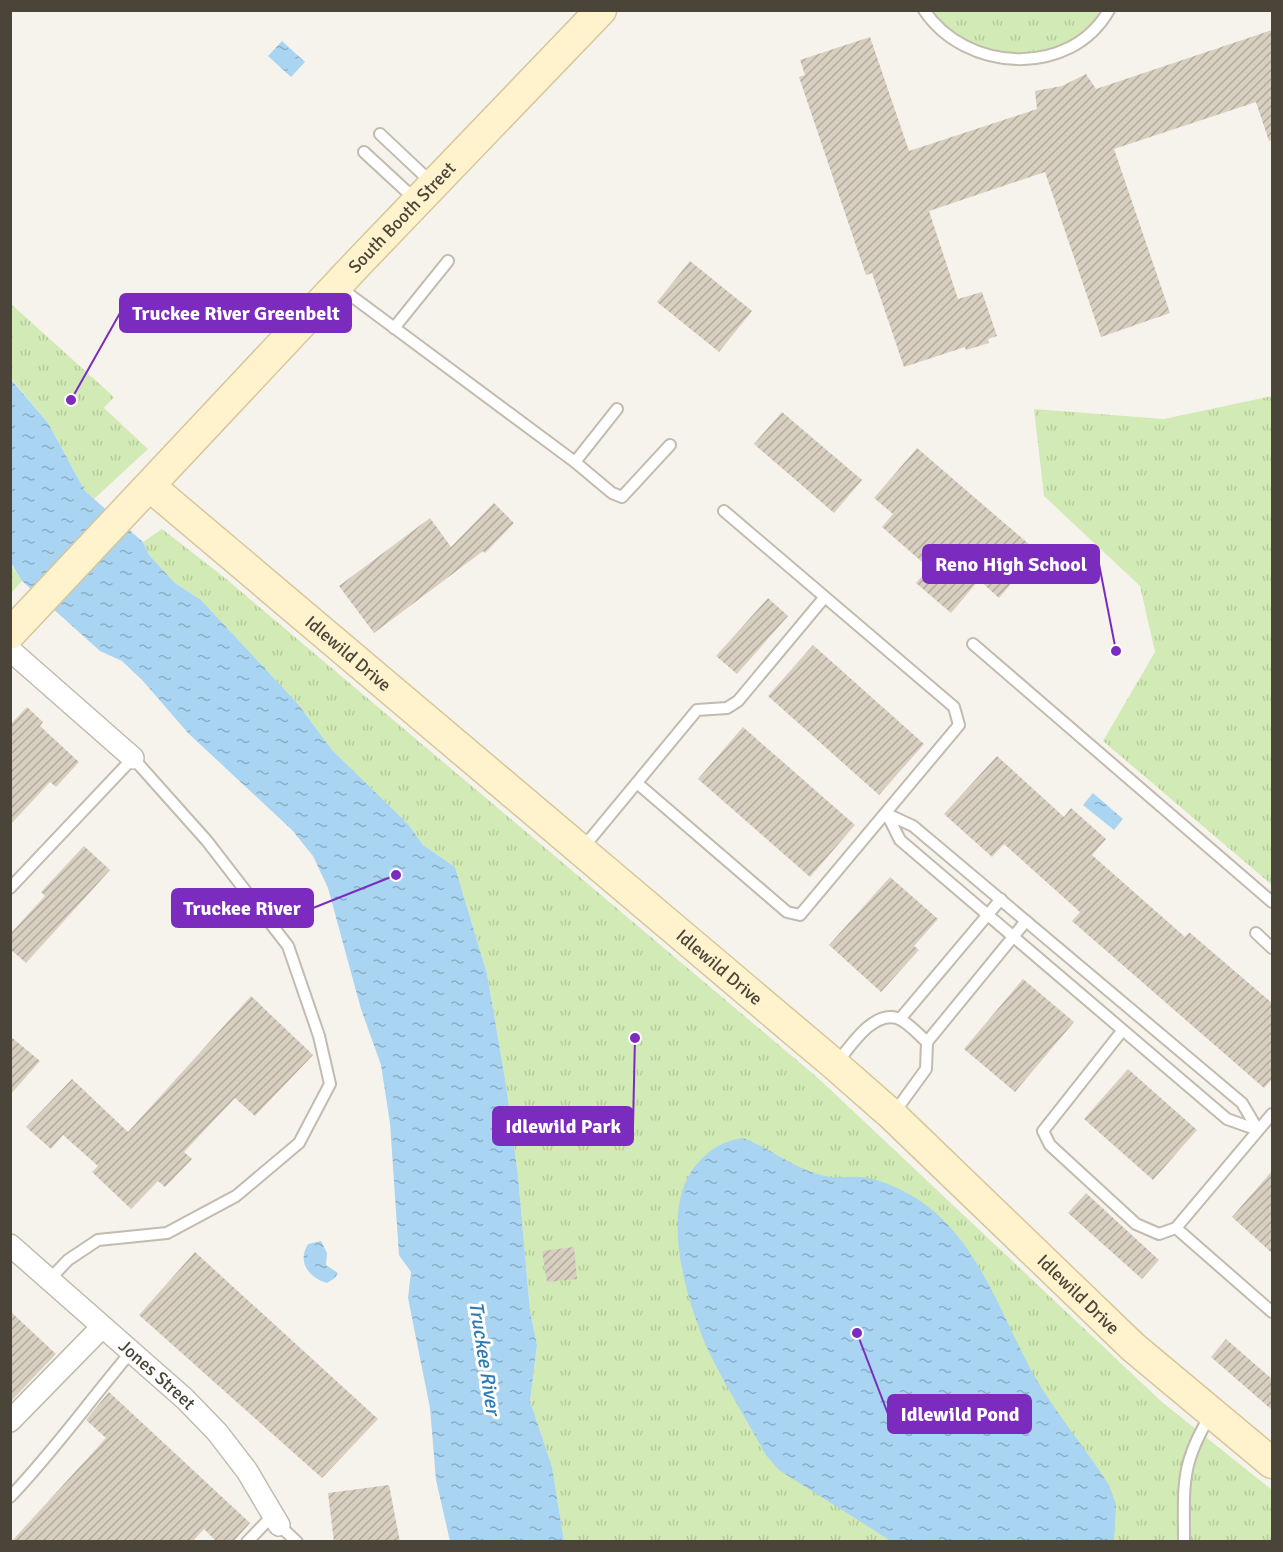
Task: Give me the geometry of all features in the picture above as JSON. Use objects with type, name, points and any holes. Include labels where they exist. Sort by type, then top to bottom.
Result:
[{"type":"street","name":"South Booth Street","points":[[14,636],[338,286],[601,10]]},
{"type":"street","name":"Idlewild Drive","points":[[144,495],[582,849],[835,1065],[892,1115],[1133,1347],[1272,1463]]},
{"type":"street","points":[[14,636],[133,758]]},
{"type":"street","name":"Jones Street","points":[[10,1245],[185,1399],[217,1432],[247,1471],[276,1520]]},
{"type":"street","points":[[10,1421],[102,1327]]},
{"type":"lane","points":[[924,10],[941,31],[960,45],[981,54],[1004,59],[1028,60],[1051,55],[1072,46],[1091,32],[1109,10]]},
{"type":"lane","points":[[380,134],[426,193]]},
{"type":"lane","points":[[364,152],[426,193]]},
{"type":"lane","points":[[394,328],[448,261]]},
{"type":"lane","points":[[338,286],[575,462],[612,493],[622,497],[670,445]]},
{"type":"lane","points":[[575,462],[617,409]]},
{"type":"lane","points":[[637,783],[787,912],[800,915],[887,814],[959,725],[954,707],[724,511]]},
{"type":"lane","points":[[582,849],[697,710],[727,708],[738,701],[824,598]]},
{"type":"lane","points":[[973,644],[1272,902]]},
{"type":"lane","points":[[10,888],[133,758],[207,841],[288,946],[318,1036],[330,1084],[299,1143],[236,1196],[167,1233],[98,1240],[68,1260],[49,1280]]},
{"type":"lane","points":[[887,814],[914,826],[1242,1102],[1258,1130]]},
{"type":"lane","points":[[887,814],[900,840],[1122,1031],[1227,1119],[1258,1130]]},
{"type":"lane","points":[[900,1019],[1000,899]]},
{"type":"lane","points":[[892,1115],[926,1069],[927,1042],[1026,921]]},
{"type":"lane","points":[[1256,933],[1272,948]]},
{"type":"lane","points":[[835,1065],[865,1029],[887,1017],[900,1019],[927,1042]]},
{"type":"lane","points":[[1122,1031],[1043,1131],[1050,1145],[1136,1224],[1159,1234],[1176,1228],[1272,1114]]},
{"type":"lane","points":[[1176,1228],[1272,1312]]},
{"type":"lane","points":[[10,1497],[41,1464],[91,1398],[131,1352]]},
{"type":"lane","points":[[1184,1542],[1183,1480],[1189,1455],[1211,1414]]},
{"type":"lane","points":[[247,1542],[276,1520],[297,1542]]},
{"type":"green space","points":[[924,11],[1109,11],[1091,32],[1051,55],[982,54]]},
{"type":"green space","points":[[10,303],[114,397],[104,408],[148,449],[94,499],[85,491],[48,423],[11,378]]},
{"type":"green space","points":[[1272,396],[1272,885],[1103,741],[1155,652],[1140,586],[1044,496],[1034,409],[1164,419]]},
{"type":"green space","points":[[162,529],[225,578],[818,1078],[1162,1402],[1272,1490],[1272,1541],[564,1541],[552,1467],[530,1401],[537,1345],[530,1311],[518,1176],[506,1085],[487,974],[455,867],[423,845],[408,824],[332,750],[298,704],[201,600],[175,583],[149,555],[143,542]]},
{"type":"green space","points":[[10,563],[22,581],[11,593],[10,593]]},
{"type":"water","points":[[282,41],[305,62],[291,77],[268,56]]},
{"type":"water","points":[[10,378],[48,423],[85,491],[143,542],[149,555],[175,583],[201,600],[298,704],[332,750],[408,824],[423,845],[455,867],[487,974],[506,1085],[518,1176],[530,1311],[537,1345],[530,1401],[552,1467],[564,1541],[450,1541],[436,1480],[430,1408],[408,1298],[411,1272],[399,1255],[390,1123],[381,1065],[361,1009],[328,888],[313,856],[292,830],[188,733],[143,681],[122,661],[100,651],[22,581],[11,563]]},
{"type":"water","points":[[1093,793],[1123,819],[1114,830],[1083,805]]},
{"type":"water","points":[[743,1138],[819,1175],[864,1178],[894,1186],[930,1208],[951,1228],[984,1275],[1036,1379],[1109,1485],[1116,1504],[1114,1541],[891,1541],[779,1470],[766,1455],[705,1343],[690,1301],[679,1252],[679,1203],[686,1182],[697,1164],[712,1150],[729,1141]]},
{"type":"water","points":[[321,1241],[327,1253],[326,1265],[338,1273],[327,1283],[314,1277],[304,1263],[308,1244]]},
{"type":"building","points":[[1272,30],[1272,140],[1269,141],[1256,102],[1114,149],[1170,313],[1101,337],[1045,172],[929,211],[958,299],[982,292],[997,336],[988,339],[989,343],[966,350],[965,347],[904,367],[872,273],[866,275],[799,77],[805,75],[800,60],[870,37],[909,151],[1037,109],[1035,91],[1062,86],[1086,74],[1096,89]]},
{"type":"building","points":[[690,261],[752,311],[719,352],[657,302]]},
{"type":"building","points":[[782,412],[862,480],[834,513],[754,444]]},
{"type":"building","points":[[917,448],[1038,552],[999,598],[979,580],[951,613],[916,583],[929,568],[882,527],[893,514],[874,498]]},
{"type":"building","points":[[494,503],[514,523],[485,553],[483,551],[374,633],[339,586],[430,518],[451,547]]},
{"type":"building","points":[[768,598],[788,616],[737,674],[716,656]]},
{"type":"building","points":[[813,645],[924,744],[879,795],[768,696]]},
{"type":"building","points":[[27,707],[43,722],[40,726],[79,762],[56,787],[50,782],[10,825],[10,725]]},
{"type":"building","points":[[743,727],[855,825],[810,877],[698,779]]},
{"type":"building","points":[[997,756],[1064,817],[1071,808],[1106,839],[1092,855],[1185,937],[1189,932],[1272,1003],[1272,1079],[1264,1088],[1072,921],[1080,912],[1004,844],[992,857],[944,814]]},
{"type":"building","points":[[84,846],[110,870],[26,963],[10,949],[10,934],[45,896],[41,892]]},
{"type":"building","points":[[890,877],[938,919],[914,946],[919,950],[881,992],[829,945]]},
{"type":"building","points":[[1023,979],[1074,1022],[1015,1092],[964,1049]]},
{"type":"building","points":[[251,996],[313,1055],[255,1116],[235,1098],[184,1152],[192,1159],[165,1187],[158,1181],[131,1209],[92,1172],[98,1166],[63,1135],[51,1149],[26,1127],[72,1079],[128,1132]]},
{"type":"building","points":[[10,1036],[40,1061],[10,1095]]},
{"type":"building","points":[[1128,1069],[1197,1130],[1153,1180],[1084,1119]]},
{"type":"building","points":[[1272,1171],[1272,1253],[1232,1217]]},
{"type":"building","points":[[1086,1193],[1159,1260],[1142,1279],[1068,1213]]},
{"type":"building","points":[[574,1247],[577,1279],[547,1282],[542,1251]]},
{"type":"building","points":[[195,1252],[378,1419],[322,1478],[139,1315]]},
{"type":"building","points":[[10,1311],[56,1354],[10,1402]]},
{"type":"building","points":[[1226,1339],[1272,1379],[1272,1410],[1211,1357]]},
{"type":"building","points":[[109,1392],[250,1523],[233,1542],[217,1542],[204,1529],[192,1542],[11,1542],[106,1438],[86,1420]]},
{"type":"building","points":[[389,1485],[400,1542],[334,1542],[328,1493]]},
{"type":"place","name":"Truckee River Greenbelt","points":[[71,400]]},
{"type":"place","name":"Reno High School","points":[[1116,651]]},
{"type":"place","name":"Truckee River","points":[[396,875]]},
{"type":"place","name":"Idlewild Park","points":[[635,1038]]},
{"type":"place","name":"Idlewild Pond","points":[[857,1333]]}]
